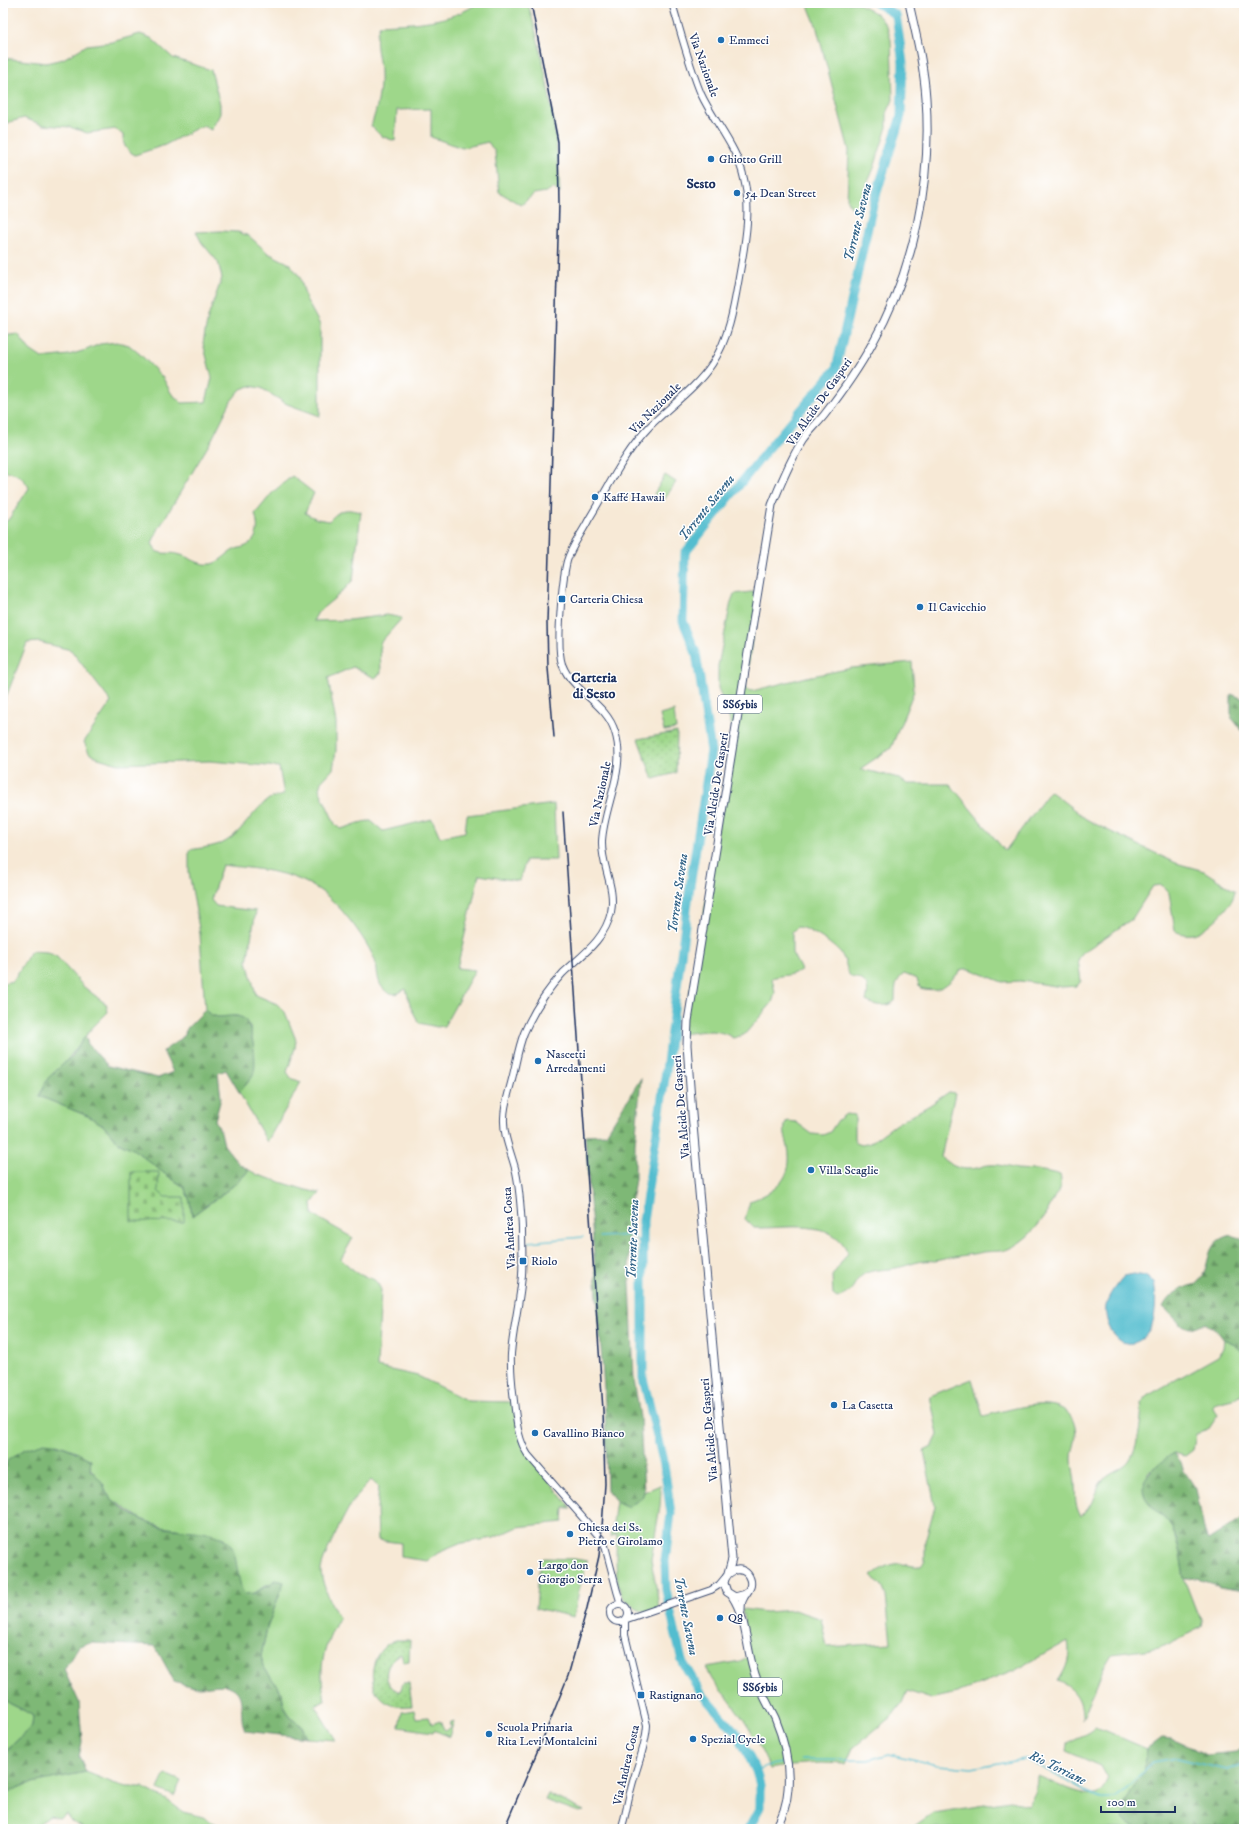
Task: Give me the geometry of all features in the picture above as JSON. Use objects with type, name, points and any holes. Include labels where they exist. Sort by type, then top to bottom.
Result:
[{"type":"main road","name":"Via Nazionale","points":[[602,841],[618,766],[618,742],[613,726],[608,718],[573,683],[562,666],[559,643],[565,574],[568,559],[615,475],[637,441],[651,425],[699,380],[717,356],[726,337],[733,308],[747,224],[747,195],[743,173],[733,150],[701,92],[672,3]]},
{"type":"main road","name":"Via Alcide De Gasperi","points":[[739,1570],[734,1566],[732,1560],[691,1099],[687,1044],[688,1021],[772,505],[784,477],[803,440],[825,413],[872,343],[898,290],[915,235],[925,180],[928,136],[922,62],[909,3]]},
{"type":"main road","name":"Via Andrea Costa","points":[[602,841],[603,853],[612,895],[609,919],[605,929],[590,948],[556,982],[532,1018],[523,1036],[504,1118],[505,1137],[515,1168],[521,1210],[522,1276],[511,1369],[518,1432],[522,1447],[528,1455],[604,1542],[622,1604]]},
{"type":"main road","name":"Via Alcide De Gasperi","points":[[726,1577],[732,1560]]},
{"type":"main road","points":[[642,1614],[628,1609],[622,1604],[615,1605],[610,1610],[610,1615],[613,1620],[618,1622],[626,1620],[711,1590],[720,1585],[733,1570],[739,1570]]},
{"type":"main road","name":"SS65bis","points":[[739,1570],[746,1573],[750,1579],[750,1587],[741,1603],[741,1611],[753,1669],[775,1719],[790,1767],[788,1793],[784,1812],[775,1829]]},
{"type":"main road","name":"SS65bis","points":[[726,1577],[724,1586],[729,1594]]},
{"type":"main road","points":[[711,1590],[719,1590],[738,1597],[746,1594]]},
{"type":"main road","name":"Via Andrea Costa","points":[[615,1605],[617,1591]]},
{"type":"main road","points":[[729,1594],[741,1611]]},
{"type":"main road","points":[[626,1620],[628,1609]]},
{"type":"main road","name":"Via Andrea Costa","points":[[625,1635],[626,1620]]},
{"type":"main road","name":"Via Andrea Costa","points":[[618,1622],[625,1635],[647,1725],[646,1738],[631,1788],[626,1816],[621,1829]]},
{"type":"green space","points":[[478,3],[528,3],[550,97],[559,169],[560,193],[553,188],[546,192],[534,194],[521,205],[499,192],[495,152],[488,142],[462,148],[431,137],[431,109],[397,110],[395,141],[381,136],[371,126],[377,107],[380,87],[380,67],[376,43],[380,25],[430,21],[455,15]]},
{"type":"green space","points":[[807,3],[858,3],[877,14],[887,27],[891,40],[893,100],[887,113],[887,127],[874,168],[855,212],[847,201],[849,150],[816,25]]},
{"type":"green space","points":[[140,34],[151,38],[173,58],[211,70],[220,104],[220,114],[211,130],[204,126],[197,128],[165,145],[135,155],[126,147],[123,135],[116,129],[87,133],[70,127],[43,125],[24,118],[10,122],[3,127],[3,58],[46,63],[63,59],[87,45],[112,42]]},
{"type":"green space","points":[[196,232],[238,232],[249,236],[268,253],[290,264],[300,277],[306,299],[320,325],[320,416],[287,404],[261,388],[250,386],[241,389],[231,401],[211,441],[159,528],[152,543],[156,551],[177,554],[202,564],[211,564],[220,560],[234,550],[246,546],[256,536],[257,523],[255,514],[273,492],[292,476],[314,493],[305,513],[317,519],[329,521],[343,510],[361,512],[353,580],[341,593],[318,612],[313,621],[349,620],[387,615],[402,618],[380,643],[381,673],[375,678],[353,667],[328,678],[336,723],[336,751],[333,769],[321,782],[319,789],[335,824],[340,829],[371,821],[383,831],[432,819],[440,837],[465,832],[467,815],[554,804],[556,860],[526,860],[519,881],[479,875],[457,968],[475,970],[444,1026],[437,1027],[419,1023],[411,1008],[406,989],[395,994],[383,989],[379,981],[374,958],[364,939],[333,901],[316,888],[294,877],[270,871],[222,865],[211,900],[216,906],[256,911],[247,961],[256,995],[277,1004],[285,1012],[296,1040],[295,1048],[287,1072],[291,1078],[301,1082],[267,1142],[239,1092],[251,1076],[253,1069],[254,1054],[250,1027],[237,1016],[216,1017],[205,1010],[200,934],[189,872],[189,850],[225,842],[243,827],[258,809],[269,799],[284,795],[279,767],[210,761],[119,764],[98,758],[89,753],[84,742],[111,702],[71,650],[39,642],[27,643],[3,705],[3,524],[9,519],[29,488],[25,481],[19,476],[11,472],[3,471],[3,336],[18,334],[30,350],[42,358],[69,355],[100,344],[117,342],[129,345],[163,378],[171,393],[182,403],[206,402],[212,378],[203,343],[208,317],[222,278],[218,262],[202,243]]},
{"type":"green space","points":[[665,475],[676,482],[664,500],[654,494]]},
{"type":"green space","points":[[759,591],[745,689],[752,691],[807,677],[852,668],[912,662],[914,691],[891,748],[860,769],[895,777],[908,784],[950,784],[1005,851],[1050,791],[1086,819],[1103,828],[1176,863],[1204,871],[1235,891],[1230,903],[1219,917],[1199,932],[1193,934],[1181,934],[1175,931],[1169,893],[1162,885],[1153,886],[1132,919],[1082,953],[1078,960],[1081,981],[1077,986],[1062,987],[1021,981],[1002,982],[970,969],[962,969],[949,983],[934,990],[920,988],[917,979],[904,974],[897,982],[895,989],[895,1001],[888,1005],[877,1005],[866,1001],[868,991],[866,984],[861,979],[851,977],[840,953],[829,943],[815,934],[797,927],[792,932],[792,953],[801,970],[793,974],[772,978],[775,993],[772,1003],[744,1035],[733,1038],[721,1032],[715,1031],[682,1034],[700,938],[734,732],[718,688],[718,666],[734,594]]},
{"type":"green space","points":[[1231,694],[1244,699],[1244,733],[1231,717]]},
{"type":"green space","points":[[674,711],[676,729],[664,731],[660,715]]},
{"type":"green space","points":[[677,732],[676,773],[653,779],[638,739]]},
{"type":"green space","points":[[31,951],[47,952],[57,957],[84,987],[106,1004],[108,1012],[92,1028],[39,1096],[90,1117],[103,1125],[118,1142],[133,1149],[184,1187],[190,1201],[192,1216],[229,1189],[249,1170],[258,1175],[320,1193],[312,1203],[313,1215],[353,1238],[341,1259],[359,1274],[374,1280],[379,1285],[381,1290],[377,1367],[418,1376],[468,1401],[512,1402],[523,1447],[571,1508],[564,1508],[563,1522],[518,1527],[494,1538],[462,1543],[438,1553],[427,1561],[401,1557],[401,1543],[378,1540],[377,1508],[379,1487],[371,1480],[353,1501],[345,1515],[334,1536],[321,1572],[328,1595],[339,1618],[329,1639],[323,1658],[322,1677],[325,1700],[315,1706],[336,1740],[307,1738],[302,1726],[289,1717],[284,1707],[282,1693],[263,1666],[261,1656],[267,1628],[284,1582],[266,1585],[255,1593],[243,1595],[239,1585],[231,1545],[224,1538],[204,1533],[162,1527],[141,1519],[113,1500],[106,1492],[104,1485],[76,1451],[57,1444],[25,1449],[18,1454],[3,1471],[3,983],[13,981]]},
{"type":"green space","points":[[205,1010],[210,1014],[219,1017],[238,1016],[243,1018],[249,1027],[251,1034],[255,1060],[254,1072],[250,1080],[239,1092],[226,1070],[218,1073],[221,1098],[215,1120],[221,1132],[224,1145],[239,1164],[249,1170],[229,1189],[192,1216],[190,1201],[184,1187],[133,1149],[118,1142],[103,1125],[90,1117],[39,1096],[48,1078],[72,1056],[85,1036],[88,1044],[108,1066],[158,1078],[173,1072],[163,1051],[182,1038],[188,1027]]},
{"type":"green space","points":[[641,1078],[635,1144],[635,1179],[629,1215],[628,1234],[634,1379],[640,1417],[644,1492],[642,1498],[628,1507],[616,1501],[607,1490],[605,1402],[585,1135],[606,1134]]},
{"type":"green space","points":[[949,1092],[955,1093],[941,1157],[953,1166],[972,1169],[988,1165],[996,1165],[1017,1169],[1044,1171],[1060,1175],[1061,1188],[1049,1209],[1040,1223],[1022,1241],[1003,1251],[984,1252],[935,1261],[920,1262],[866,1273],[858,1279],[848,1292],[837,1298],[833,1295],[832,1276],[848,1253],[841,1242],[832,1234],[807,1227],[754,1228],[745,1219],[750,1201],[768,1193],[775,1188],[785,1175],[789,1158],[785,1137],[787,1121],[796,1122],[812,1134],[823,1135],[830,1132],[838,1120],[846,1114],[855,1115],[855,1143],[862,1145],[870,1143],[896,1124],[930,1105]]},
{"type":"green space","points":[[131,1172],[159,1172],[158,1191],[165,1197],[184,1197],[184,1222],[131,1221]]},
{"type":"green space","points":[[1231,1235],[1244,1239],[1244,1353],[1235,1345],[1224,1340],[1218,1332],[1205,1323],[1188,1328],[1163,1307],[1168,1299],[1174,1294],[1197,1283],[1202,1276],[1215,1243],[1222,1238]]},
{"type":"green space","points":[[1224,1340],[1235,1345],[1244,1353],[1244,1394],[1236,1398],[1213,1404],[1213,1408],[1218,1415],[1208,1430],[1196,1434],[1193,1450],[1185,1456],[1174,1453],[1148,1472],[1145,1497],[1150,1504],[1169,1522],[1173,1531],[1181,1557],[1184,1579],[1196,1610],[1203,1621],[1202,1627],[1160,1648],[1112,1654],[1103,1669],[1082,1720],[1080,1701],[1077,1696],[1064,1684],[1058,1681],[1068,1662],[1068,1641],[1014,1671],[957,1693],[931,1699],[907,1691],[902,1703],[892,1716],[853,1748],[846,1764],[821,1763],[791,1765],[770,1769],[749,1728],[729,1700],[714,1683],[707,1667],[740,1661],[750,1656],[742,1609],[766,1612],[794,1610],[821,1619],[827,1647],[891,1643],[886,1596],[882,1586],[872,1575],[882,1568],[890,1565],[902,1564],[921,1566],[925,1561],[925,1541],[935,1506],[924,1451],[932,1447],[938,1435],[930,1396],[972,1379],[983,1416],[1035,1405],[1049,1405],[1061,1408],[1070,1415],[1076,1432],[1072,1462],[1076,1504],[1081,1516],[1091,1504],[1097,1489],[1103,1480],[1123,1467],[1130,1459],[1138,1435],[1141,1417],[1141,1403],[1147,1396],[1218,1356],[1223,1348]]},
{"type":"green space","points":[[44,1443],[68,1448],[91,1460],[90,1470],[101,1481],[107,1494],[118,1505],[139,1518],[161,1527],[208,1533],[225,1540],[233,1549],[244,1594],[255,1593],[276,1580],[284,1582],[267,1628],[261,1656],[263,1666],[282,1693],[284,1707],[289,1717],[302,1726],[307,1738],[245,1731],[240,1697],[237,1691],[228,1686],[222,1685],[195,1687],[174,1681],[155,1646],[91,1643],[79,1646],[64,1669],[79,1702],[82,1742],[79,1757],[86,1772],[23,1785],[3,1796],[3,1754],[32,1726],[33,1716],[3,1699],[3,1471],[8,1460],[25,1449]]},
{"type":"green space","points":[[1174,1453],[1181,1462],[1183,1469],[1196,1489],[1204,1529],[1208,1540],[1244,1517],[1244,1590],[1220,1586],[1197,1579],[1184,1579],[1179,1551],[1172,1529],[1167,1520],[1150,1504],[1145,1496],[1143,1488],[1144,1481],[1148,1474]]},
{"type":"green space","points":[[660,1485],[660,1506],[651,1560],[659,1611],[648,1612],[636,1608],[623,1597],[620,1591],[616,1566],[617,1533],[611,1537],[616,1501],[628,1507],[642,1498],[644,1492]]},
{"type":"green space","points":[[544,1558],[587,1561],[579,1590],[574,1617],[536,1608],[540,1561]]},
{"type":"green space","points":[[396,1640],[410,1640],[409,1661],[404,1662],[401,1654],[395,1658],[388,1667],[387,1679],[389,1684],[400,1692],[403,1683],[409,1683],[412,1706],[396,1706],[385,1702],[378,1694],[374,1685],[372,1674],[374,1663],[386,1645]]},
{"type":"green space","points":[[3,1699],[33,1716],[32,1726],[3,1754]]},
{"type":"green space","points":[[414,1710],[416,1718],[429,1717],[432,1724],[440,1721],[445,1731],[451,1726],[449,1723],[454,1721],[449,1737],[434,1730],[433,1732],[399,1727],[402,1712]]},
{"type":"green space","points":[[1096,1727],[1147,1749],[1144,1772],[1129,1795],[1138,1828],[1153,1829],[911,1829],[934,1813],[1010,1801],[1027,1805],[1036,1791],[1038,1776],[1080,1793],[1088,1795],[1096,1794],[1103,1789],[1108,1779],[1101,1766],[1066,1751],[1067,1744]]},
{"type":"green space","points":[[1162,1738],[1172,1739],[1207,1755],[1236,1752],[1244,1746],[1244,1827],[1217,1826],[1153,1829],[1138,1828],[1128,1824],[1123,1819],[1125,1803],[1134,1786],[1144,1772],[1147,1749]]},
{"type":"green space","points":[[86,1772],[126,1787],[142,1787],[167,1800],[183,1812],[203,1817],[225,1829],[86,1829],[72,1822],[66,1814],[59,1818],[50,1816],[31,1829],[3,1829],[3,1796],[22,1786],[32,1783]]},
{"type":"green space","points":[[165,1774],[181,1781],[174,1796],[158,1789]]},
{"type":"green space","points":[[548,1794],[584,1811],[579,1812],[545,1800]]},
{"type":"green space","points":[[1217,1826],[1218,1829],[1153,1829]]},
{"type":"water","points":[[1134,1274],[1145,1276],[1154,1282],[1156,1304],[1153,1320],[1148,1333],[1135,1343],[1127,1343],[1120,1341],[1110,1329],[1107,1321],[1106,1305],[1111,1294],[1124,1276]]},
{"type":"waterway","name":"Torrente Savena","points":[[748,1829],[760,1807],[760,1785],[756,1771],[739,1736],[701,1693],[682,1661],[666,1590],[665,1561],[671,1513],[664,1465],[643,1378],[643,1221],[665,1078],[690,886],[711,751],[696,653],[683,621],[685,553],[768,449],[836,369],[873,205],[901,116],[903,63],[896,15],[876,3]]},
{"type":"waterway","points":[[600,1237],[632,1235],[643,1248]]},
{"type":"waterway","points":[[527,1242],[583,1237]]},
{"type":"waterway","name":"Rio Torriane","points":[[801,1760],[868,1760],[889,1754],[938,1765],[972,1768],[1025,1758],[1086,1792],[1101,1798],[1116,1798],[1153,1762],[1177,1758],[1227,1770],[1244,1765]]},
{"type":"waterway","name":"Rio Torriane","points":[[756,1771],[766,1766],[781,1763]]},
{"type":"railway","points":[[531,3],[558,142],[559,204],[547,623],[548,668],[554,737]]},
{"type":"railway","points":[[504,1829],[568,1676],[587,1608],[599,1556],[605,1484],[603,1410],[563,812]]},
{"type":"place","name":"Emmeci","points":[[721,40]]},
{"type":"place","name":"Ghiotto Grill","points":[[711,159]]},
{"type":"place","name":"54 Dean Street","points":[[737,193]]},
{"type":"place","name":"Kaffé Hawaii","points":[[595,497]]},
{"type":"place","name":"Carteria Chiesa","points":[[562,599]]},
{"type":"place","name":"Il Cavicchio","points":[[920,607]]},
{"type":"place","name":"Nascetti Arredamenti","points":[[538,1061]]},
{"type":"place","name":"Villa Scaglie","points":[[811,1170]]},
{"type":"place","name":"Riolo","points":[[523,1261]]},
{"type":"place","name":"La Casetta","points":[[834,1405]]},
{"type":"place","name":"Cavallino Bianco","points":[[535,1433]]},
{"type":"place","name":"Chiesa dei Ss. Pietro e Girolamo","points":[[570,1534]]},
{"type":"place","name":"Largo don Giorgio Serra","points":[[530,1572]]},
{"type":"place","name":"Q8","points":[[720,1618]]},
{"type":"place","name":"Rastignano","points":[[641,1695]]},
{"type":"place","name":"Scuola Primaria Rita Levi Montalcini","points":[[489,1734]]},
{"type":"place","name":"Spezial Cycle","points":[[693,1739]]},
{"type":"district","name":"Sesto","points":[[701,183]]},
{"type":"district","name":"Carteria di Sesto","points":[[594,686]]}]
